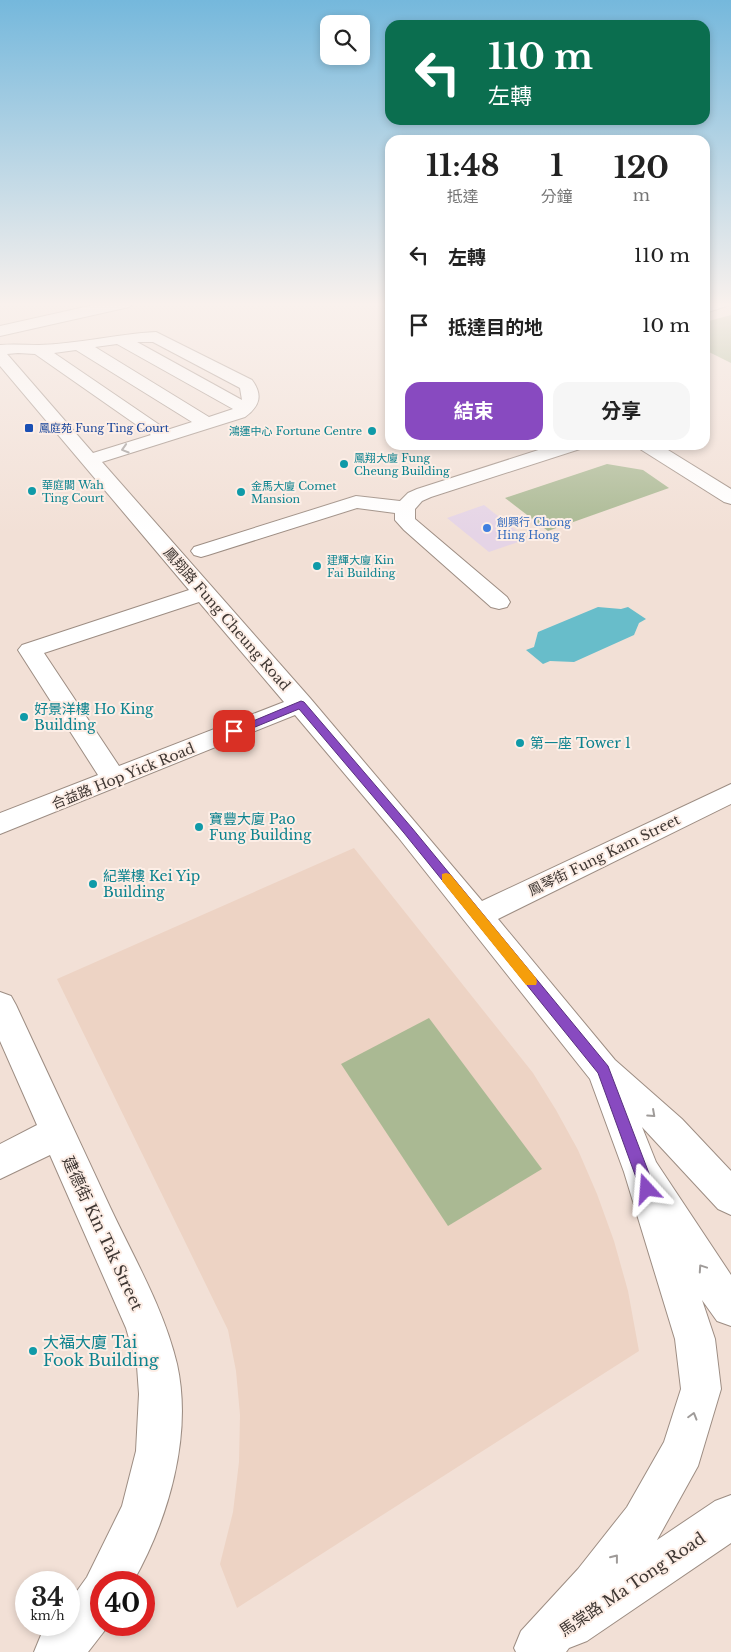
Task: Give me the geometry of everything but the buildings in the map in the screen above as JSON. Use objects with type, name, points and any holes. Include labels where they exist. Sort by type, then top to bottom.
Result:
[{"type":"street","name":"鳳翔路 Fung Cheung Road","points":[[20,379],[408,830],[603,1070],[670,1130],[731,1197]]},
{"type":"street","points":[[81,379],[166,437]]},
{"type":"street","points":[[109,379],[189,430]]},
{"type":"street","points":[[135,379],[208,424]]},
{"type":"street","points":[[164,379],[229,417]]},
{"type":"street","points":[[199,379],[249,404]]},
{"type":"street","points":[[208,379],[249,404]]},
{"type":"street","points":[[89,460],[229,417],[249,404]]},
{"type":"street","points":[[404,508],[415,497],[424,493],[557,450]]},
{"type":"street","points":[[655,450],[731,498]]},
{"type":"street","points":[[201,551],[356,502],[404,508]]},
{"type":"street","points":[[404,508],[406,520],[411,526],[499,602]]},
{"type":"street","points":[[114,780],[30,650],[203,592]]},
{"type":"street","name":"合益路 Hop Yick Road","points":[[0,824],[301,704]]},
{"type":"street","name":"鳳琴街 Fung Kam Street","points":[[478,916],[731,793]]},
{"type":"street","name":"建德街 Kin Tak Street","points":[[0,1005],[145,1326],[156,1366],[160,1412],[156,1460],[142,1511],[121,1562],[115,1571]]},
{"type":"street","name":"鳳翔路 Fung Cheung Road","points":[[603,1070],[642,1172],[702,1268],[731,1307]]},
{"type":"street","points":[[0,1162],[57,1133]]},
{"type":"street","points":[[536,1650],[594,1585],[643,1523],[683,1451],[701,1389],[695,1340],[642,1172]]},
{"type":"street","name":"馬棠路 Ma Tong Road","points":[[536,1650],[731,1517]]},
{"type":"street","points":[[58,1652],[90,1612]]},
{"type":"shaded area","name":"創興行 Chong Hing Hong","points":[[484,505],[527,539],[489,552],[447,518]]},
{"type":"shaded area","points":[[354,848],[533,1073],[556,1110],[578,1150],[614,1241],[628,1291],[639,1351],[237,1608],[220,1564],[233,1512],[239,1462],[240,1415],[236,1371],[228,1330],[57,979]]},
{"type":"green space","points":[[607,464],[643,470],[669,488],[548,531],[505,498]]},
{"type":"green space","points":[[429,1018],[542,1169],[448,1226],[341,1064]]},
{"type":"water","points":[[598,607],[621,609],[628,607],[646,619],[639,623],[634,635],[574,662],[550,661],[543,664],[526,650],[534,647],[538,632]]},
{"type":"slow traffic","points":[[446,877],[531,982]]},
{"type":"place","name":"鳳庭苑 Fung Ting Court","points":[[29,428]]},
{"type":"place","name":"鴻運中心 Fortune Centre","points":[[372,431]]},
{"type":"place","name":"鳳翔大廈 Fung Cheung Building","points":[[344,464]]},
{"type":"place","name":"華庭閣 Wah Ting Court","points":[[32,491]]},
{"type":"place","name":"金馬大廈 Comet Mansion","points":[[241,492]]},
{"type":"place","name":"創興行 Chong Hing Hong","points":[[487,528]]},
{"type":"place","name":"建輝大廈 Kin Fai Building","points":[[317,566]]},
{"type":"place","name":"好景洋樓 Ho King Building","points":[[24,717]]},
{"type":"place","name":"第一座 Tower 1","points":[[520,743]]},
{"type":"place","name":"寶豐大廈 Pao Fung Building","points":[[199,827]]},
{"type":"place","name":"紀業樓 Kei Yip Building","points":[[93,884]]},
{"type":"place","name":"大福大廈 Tai Fook Building","points":[[33,1351]]},
{"type":"route","points":[[234,731],[301,704],[408,830],[603,1070],[647,1189]]}]
